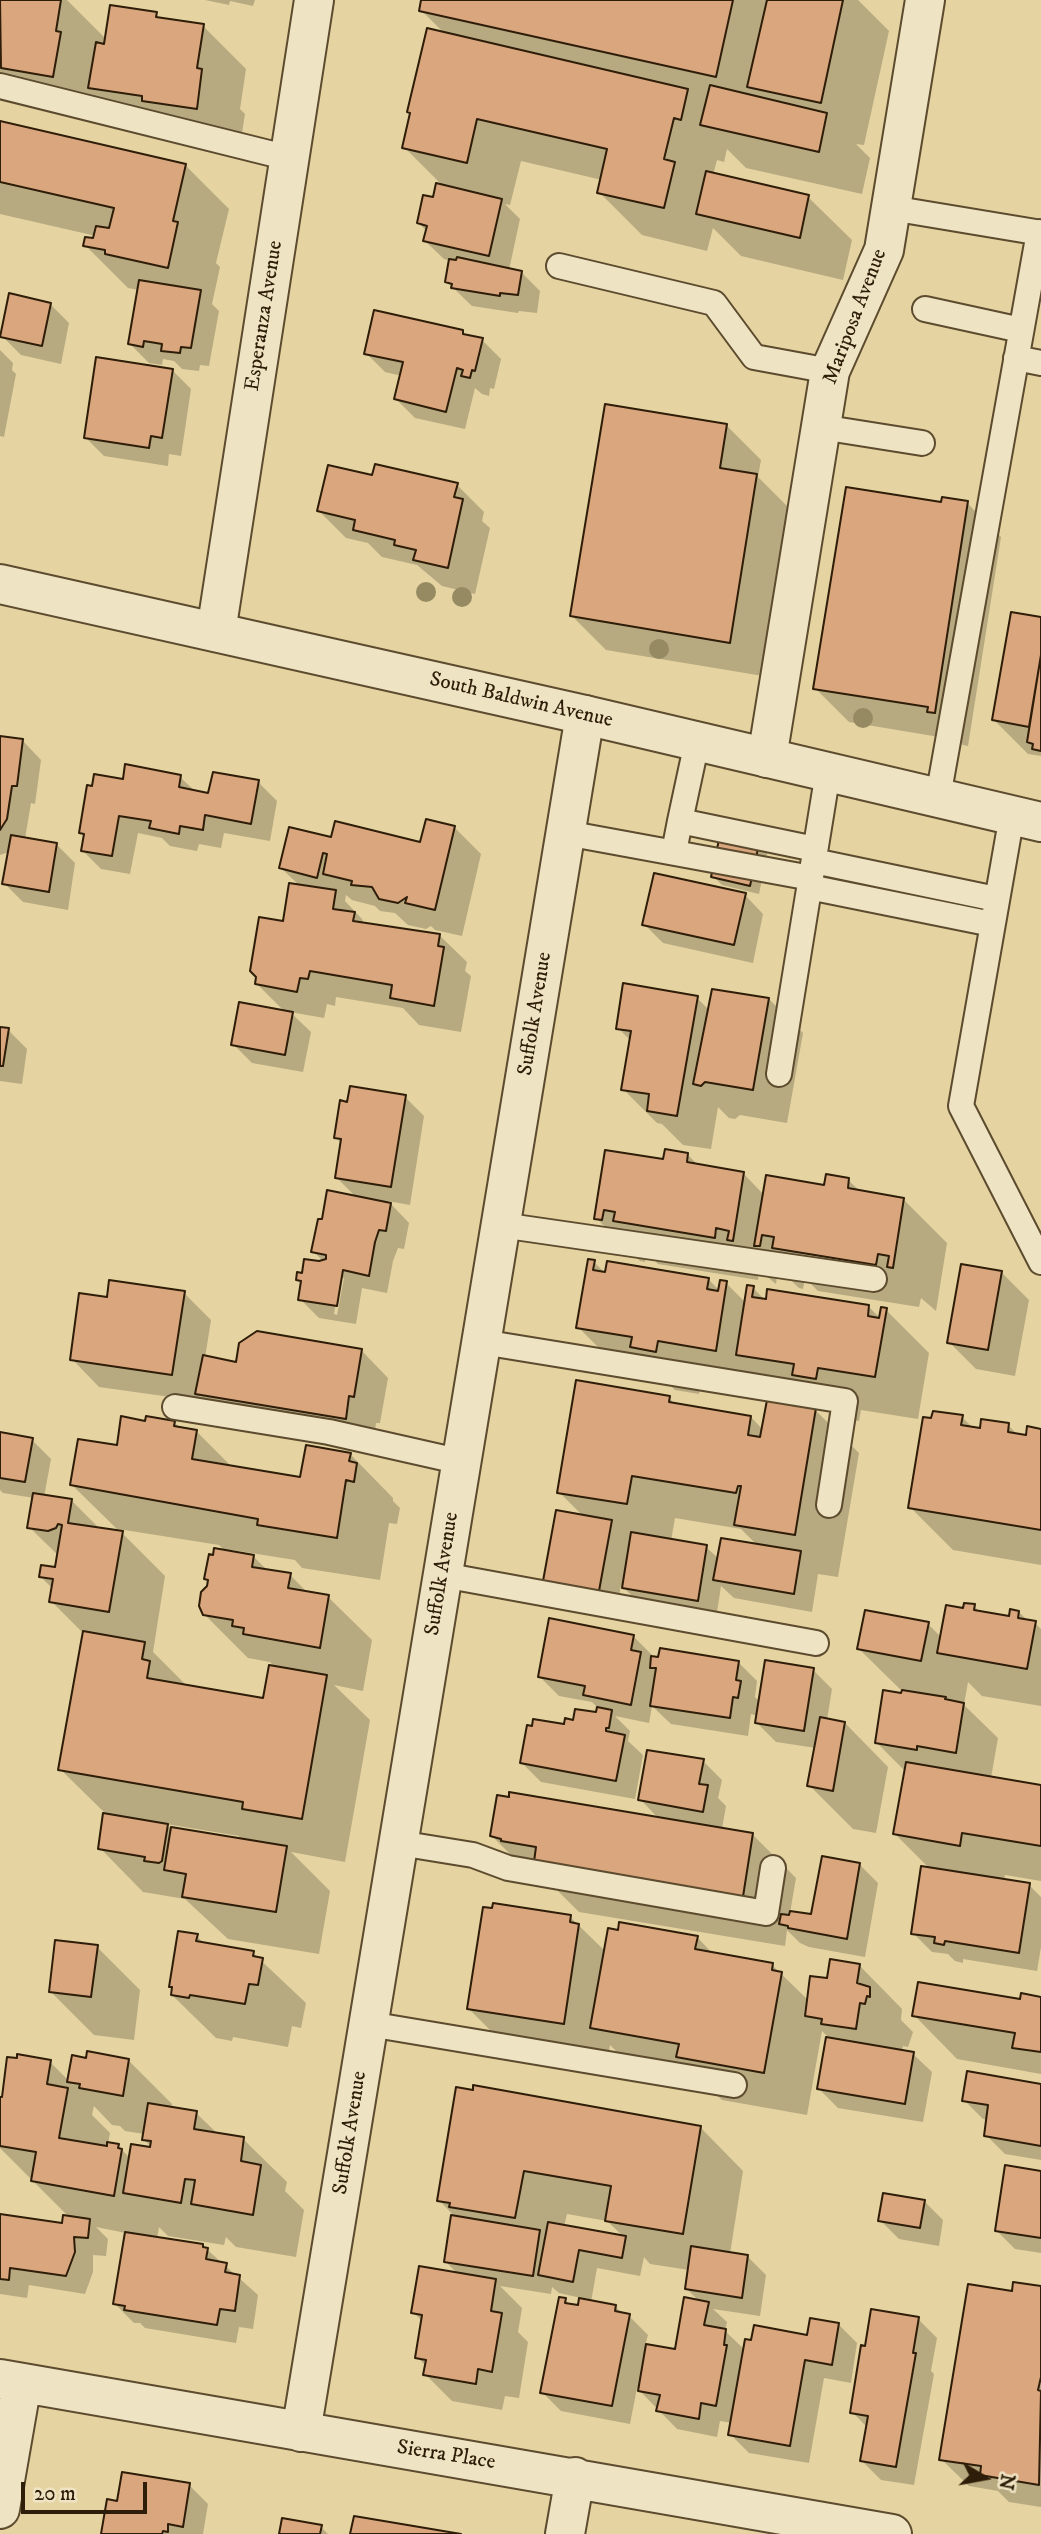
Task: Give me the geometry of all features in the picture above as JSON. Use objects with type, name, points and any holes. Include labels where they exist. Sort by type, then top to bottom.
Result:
[{"type":"street","name":"Esperanza Avenue","points":[[216,632],[314,0]]},
{"type":"street","name":"Mariposa Avenue","points":[[767,758],[830,372],[884,250],[925,0]]},
{"type":"street","name":"South Baldwin Avenue","points":[[0,584],[585,715],[1027,818]]},
{"type":"street","name":"Suffolk Avenue","points":[[302,2432],[585,715]]},
{"type":"street","name":"Sierra Place","points":[[11,2381],[892,2534]]},
{"type":"street","points":[[0,2510],[11,2381]]},
{"type":"street","points":[[565,2534],[575,2477]]},
{"type":"lane","points":[[0,86],[289,158]]},
{"type":"lane","points":[[891,208],[1040,233],[938,797]]},
{"type":"lane","points":[[559,266],[714,303],[754,357],[830,372]]},
{"type":"lane","points":[[925,309],[1021,330]]},
{"type":"lane","points":[[1016,358],[1041,363]]},
{"type":"lane","points":[[821,427],[922,443]]},
{"type":"lane","points":[[674,852],[698,742]]},
{"type":"lane","points":[[779,1074],[828,772]]},
{"type":"lane","points":[[1027,818],[996,899],[961,1106],[1041,1262]]},
{"type":"lane","points":[[680,821],[812,868],[992,924]]},
{"type":"lane","points":[[566,833],[674,852],[812,868],[996,899]]},
{"type":"lane","points":[[501,1225],[874,1279]]},
{"type":"lane","points":[[482,1342],[845,1401],[829,1505]]},
{"type":"lane","points":[[175,1407],[329,1432],[462,1462]]},
{"type":"lane","points":[[443,1575],[816,1643]]},
{"type":"lane","points":[[399,1843],[473,1855],[508,1868],[766,1913],[773,1868]]},
{"type":"lane","points":[[369,2024],[734,2085]]},
{"type":"building","points":[[0,0],[61,0],[56,31],[61,32],[53,77],[1,68]]},
{"type":"building","points":[[421,0],[733,0],[716,77],[419,11]]},
{"type":"building","points":[[767,0],[843,0],[821,103],[747,87]]},
{"type":"building","points":[[110,5],[157,12],[156,17],[204,24],[197,68],[202,69],[197,109],[142,101],[142,96],[88,88],[96,42],[104,44]]},
{"type":"building","points":[[427,28],[688,89],[681,120],[674,118],[664,159],[675,162],[664,208],[597,193],[607,149],[477,119],[467,163],[402,148],[410,113],[407,112]]},
{"type":"building","points":[[710,85],[827,113],[819,152],[700,125]]},
{"type":"building","points":[[0,121],[186,164],[173,221],[178,222],[168,268],[105,254],[105,250],[83,246],[85,237],[93,238],[96,226],[109,228],[114,208],[0,182]]},
{"type":"building","points":[[706,171],[809,195],[800,238],[696,214]]},
{"type":"building","points":[[436,183],[502,199],[489,256],[423,241],[427,226],[417,223],[423,195],[433,197]]},
{"type":"building","points":[[457,257],[522,271],[518,295],[500,293],[500,296],[451,288],[452,284],[445,282],[449,259],[456,260]]},
{"type":"building","points":[[139,280],[201,290],[191,348],[181,347],[180,353],[161,351],[162,344],[144,341],[143,347],[128,344]]},
{"type":"building","points":[[9,293],[51,303],[42,346],[0,337]]},
{"type":"building","points":[[374,310],[463,330],[463,334],[483,338],[475,371],[472,370],[470,378],[461,376],[463,370],[457,368],[446,412],[394,399],[403,362],[364,354]]},
{"type":"building","points":[[96,357],[173,369],[162,438],[151,436],[149,448],[84,438]]},
{"type":"building","points":[[605,404],[727,424],[720,468],[757,474],[730,643],[570,616]]},
{"type":"building","points":[[375,464],[458,483],[454,497],[463,499],[448,568],[413,560],[416,550],[394,545],[395,540],[353,530],[355,520],[317,511],[328,465],[372,475]]},
{"type":"building","points":[[846,487],[941,502],[942,497],[968,501],[935,713],[927,712],[928,707],[813,689]]},
{"type":"building","points":[[1011,612],[1041,617],[1041,655],[1029,727],[992,720]]},
{"type":"building","points":[[1041,655],[1041,751],[1032,749],[1033,744],[1027,742]]},
{"type":"building","points":[[0,736],[23,739],[17,786],[12,786],[7,819],[0,830]]},
{"type":"building","points":[[125,764],[181,775],[179,787],[208,793],[213,772],[259,780],[251,824],[205,815],[203,830],[180,826],[179,834],[149,828],[151,821],[119,816],[112,856],[81,851],[84,834],[79,833],[87,785],[92,786],[94,774],[123,779]]},
{"type":"building","points":[[426,819],[455,826],[435,910],[405,903],[407,897],[398,903],[379,899],[372,887],[351,885],[352,881],[323,874],[327,854],[323,853],[317,878],[279,868],[289,827],[331,837],[335,821],[420,842]]},
{"type":"building","points":[[721,830],[760,839],[750,886],[711,877]]},
{"type":"building","points":[[11,835],[57,843],[49,892],[2,884]]},
{"type":"building","points":[[654,873],[746,893],[734,945],[642,925]]},
{"type":"building","points":[[289,883],[336,890],[333,909],[355,912],[353,921],[440,934],[438,946],[444,947],[434,1006],[390,998],[392,985],[310,971],[308,979],[300,978],[297,992],[255,984],[256,977],[250,971],[259,917],[283,921]]},
{"type":"building","points":[[623,983],[698,996],[677,1116],[647,1111],[649,1094],[621,1090],[631,1031],[616,1029]]},
{"type":"building","points":[[712,989],[769,998],[753,1090],[705,1082],[701,1086],[693,1084]]},
{"type":"building","points":[[239,1002],[293,1012],[285,1055],[231,1045]]},
{"type":"building","points":[[0,1027],[9,1028],[3,1066],[0,1066]]},
{"type":"building","points":[[350,1086],[406,1095],[391,1187],[335,1178],[341,1139],[334,1138],[340,1100],[347,1102]]},
{"type":"building","points":[[665,1149],[688,1153],[687,1162],[744,1172],[733,1241],[727,1240],[729,1231],[716,1228],[715,1238],[613,1221],[615,1212],[604,1210],[602,1220],[594,1219],[605,1150],[663,1159]]},
{"type":"building","points":[[826,1174],[849,1178],[848,1188],[904,1198],[893,1268],[887,1267],[889,1256],[878,1254],[876,1265],[772,1248],[774,1237],[762,1235],[760,1246],[754,1246],[766,1175],[824,1185]]},
{"type":"building","points":[[327,1190],[391,1203],[386,1231],[379,1230],[375,1242],[369,1276],[343,1270],[337,1306],[298,1300],[301,1281],[296,1280],[297,1272],[302,1273],[304,1259],[326,1259],[326,1255],[311,1252],[318,1219],[322,1219]]},
{"type":"building","points":[[588,1259],[595,1260],[593,1270],[605,1272],[607,1261],[709,1278],[707,1289],[718,1291],[720,1280],[727,1281],[716,1351],[658,1341],[656,1352],[630,1347],[632,1337],[576,1328]]},
{"type":"building","points":[[961,1264],[1002,1271],[988,1350],[947,1343]]},
{"type":"building","points":[[109,1280],[185,1291],[172,1375],[70,1360],[79,1293],[107,1297]]},
{"type":"building","points":[[747,1285],[754,1286],[752,1297],[766,1299],[767,1289],[869,1305],[868,1316],[879,1318],[881,1307],[887,1308],[875,1377],[818,1368],[816,1379],[792,1375],[794,1364],[736,1355]]},
{"type":"building","points":[[257,1331],[362,1349],[354,1397],[349,1396],[346,1419],[195,1394],[203,1355],[236,1362],[239,1343]]},
{"type":"building","points":[[576,1380],[670,1396],[669,1402],[751,1416],[748,1435],[760,1437],[767,1400],[816,1408],[795,1535],[734,1525],[741,1486],[738,1486],[736,1493],[632,1476],[627,1504],[557,1493]]},
{"type":"building","points":[[933,1411],[963,1415],[961,1425],[980,1428],[981,1419],[1009,1423],[1008,1432],[1026,1435],[1027,1426],[1041,1429],[1041,1530],[908,1508],[923,1417],[931,1418]]},
{"type":"building","points":[[121,1416],[145,1421],[146,1416],[175,1421],[174,1426],[197,1430],[192,1459],[300,1477],[306,1445],[351,1453],[349,1461],[357,1463],[354,1482],[346,1480],[337,1538],[257,1525],[258,1519],[70,1485],[78,1439],[117,1445]]},
{"type":"building","points":[[0,1432],[33,1438],[25,1482],[0,1478]]},
{"type":"building","points":[[33,1493],[72,1499],[68,1523],[123,1531],[109,1612],[49,1602],[53,1579],[39,1577],[41,1565],[55,1567],[62,1525],[58,1524],[56,1528],[48,1531],[27,1528]]},
{"type":"building","points":[[556,1510],[612,1520],[599,1591],[543,1581]]},
{"type":"building","points":[[631,1532],[707,1545],[698,1601],[622,1588]]},
{"type":"building","points":[[721,1538],[801,1551],[794,1594],[713,1580]]},
{"type":"building","points":[[214,1548],[254,1555],[252,1567],[291,1573],[288,1588],[329,1595],[320,1648],[243,1634],[244,1628],[232,1626],[233,1620],[203,1615],[199,1606],[201,1592],[207,1586],[208,1580],[204,1579],[209,1554],[213,1555]]},
{"type":"building","points":[[964,1603],[975,1604],[974,1610],[1009,1616],[1010,1609],[1019,1611],[1018,1618],[1036,1621],[1027,1669],[937,1653],[946,1605],[963,1608]]},
{"type":"building","points":[[865,1610],[929,1622],[921,1661],[857,1649]]},
{"type":"building","points":[[549,1618],[634,1635],[631,1650],[641,1652],[631,1705],[583,1695],[585,1686],[538,1677]]},
{"type":"building","points":[[83,1631],[145,1642],[142,1659],[150,1661],[147,1678],[263,1698],[269,1665],[327,1675],[302,1819],[242,1809],[243,1802],[58,1770]]},
{"type":"building","points":[[660,1648],[739,1661],[736,1680],[741,1681],[738,1698],[733,1697],[730,1718],[650,1706],[656,1668],[650,1668],[651,1656],[658,1657]]},
{"type":"building","points":[[765,1660],[814,1668],[804,1731],[755,1723]]},
{"type":"building","points":[[883,1690],[946,1697],[945,1699],[964,1703],[956,1753],[917,1746],[917,1750],[875,1743]]},
{"type":"building","points":[[597,1707],[612,1710],[606,1731],[625,1735],[616,1781],[520,1763],[527,1725],[532,1726],[533,1719],[564,1724],[565,1718],[573,1720],[575,1709],[596,1712]]},
{"type":"building","points":[[820,1717],[845,1722],[833,1791],[807,1786]]},
{"type":"building","points":[[647,1750],[704,1759],[699,1784],[708,1785],[703,1812],[638,1800]]},
{"type":"building","points":[[906,1762],[1041,1785],[1041,1846],[962,1833],[960,1846],[893,1834]]},
{"type":"building","points":[[509,1792],[753,1833],[742,1903],[533,1869],[536,1847],[501,1841],[490,1836],[497,1795],[509,1797]]},
{"type":"building","points":[[103,1813],[168,1824],[162,1861],[144,1861],[145,1857],[98,1849]]},
{"type":"building","points":[[171,1827],[287,1846],[276,1912],[182,1897],[186,1874],[164,1870]]},
{"type":"building","points":[[822,1856],[860,1863],[847,1939],[779,1924],[781,1914],[789,1915],[790,1911],[811,1914]]},
{"type":"building","points":[[921,1866],[1030,1883],[1019,1953],[945,1941],[944,1945],[934,1943],[935,1937],[911,1934]]},
{"type":"building","points":[[493,1903],[571,1915],[570,1922],[579,1924],[564,2024],[467,2009],[483,1907],[492,1908]]},
{"type":"building","points":[[619,1922],[698,1936],[695,1949],[773,1963],[772,1970],[782,1972],[764,2073],[676,2057],[679,2044],[590,2028],[608,1928],[618,1930]]},
{"type":"building","points":[[178,1931],[198,1934],[196,1941],[254,1951],[253,1956],[263,1958],[258,1985],[249,1984],[245,2004],[190,1995],[189,1998],[171,1995],[172,1987],[169,1987]]},
{"type":"building","points":[[55,1940],[98,1945],[91,1997],[49,1992]]},
{"type":"building","points":[[830,1959],[860,1964],[857,1983],[870,1987],[870,1997],[867,1996],[865,2004],[860,2003],[856,2029],[821,2024],[822,2019],[805,2016],[810,1976],[827,1978]]},
{"type":"building","points":[[918,1982],[1020,1999],[1021,1993],[1041,1997],[1041,2052],[1012,2048],[1015,2033],[912,2016]]},
{"type":"building","points":[[826,2037],[914,2052],[905,2104],[817,2089]]},
{"type":"building","points":[[87,2051],[129,2059],[123,2096],[79,2088],[80,2084],[67,2082],[72,2055],[86,2058]]},
{"type":"building","points":[[17,2054],[51,2060],[47,2084],[68,2088],[59,2138],[107,2146],[107,2142],[119,2144],[118,2148],[122,2149],[114,2196],[31,2181],[36,2152],[0,2146],[0,2097],[7,2057],[17,2058]]},
{"type":"building","points":[[967,2071],[1041,2084],[1041,2146],[984,2136],[988,2105],[962,2101]]},
{"type":"building","points":[[473,2085],[701,2126],[683,2234],[605,2221],[611,2186],[524,2171],[515,2218],[449,2207],[450,2203],[437,2201],[456,2087],[473,2090]]},
{"type":"building","points":[[148,2103],[197,2111],[194,2129],[244,2137],[241,2161],[261,2165],[253,2215],[191,2204],[195,2180],[185,2179],[181,2203],[123,2193],[131,2144],[150,2147],[151,2141],[142,2140]]},
{"type":"building","points":[[1005,2165],[1041,2171],[1041,2238],[995,2231]]},
{"type":"building","points":[[883,2193],[925,2200],[920,2228],[878,2221]]},
{"type":"building","points":[[0,2214],[62,2223],[63,2215],[90,2219],[88,2238],[74,2237],[75,2252],[66,2276],[10,2268],[9,2280],[0,2279]]},
{"type":"building","points":[[451,2215],[540,2230],[533,2276],[444,2262]]},
{"type":"building","points":[[548,2222],[626,2236],[622,2258],[579,2250],[573,2282],[538,2275]]},
{"type":"building","points":[[125,2232],[203,2244],[203,2247],[208,2248],[206,2259],[227,2263],[225,2272],[240,2275],[235,2311],[220,2309],[217,2325],[124,2310],[125,2306],[113,2304]]},
{"type":"building","points":[[691,2246],[748,2255],[742,2298],[685,2289]]},
{"type":"building","points":[[419,2266],[496,2279],[491,2311],[502,2313],[492,2372],[478,2369],[476,2384],[423,2375],[426,2360],[415,2358],[422,2315],[411,2313]]},
{"type":"building","points":[[1013,2282],[1041,2286],[1039,2485],[980,2475],[981,2466],[939,2460],[968,2284],[1012,2291]]},
{"type":"building","points":[[559,2297],[566,2298],[565,2303],[578,2305],[579,2298],[616,2305],[615,2311],[630,2314],[612,2406],[540,2393]]},
{"type":"building","points":[[684,2297],[709,2302],[704,2325],[726,2329],[724,2345],[727,2345],[716,2406],[701,2403],[699,2419],[656,2411],[660,2395],[638,2391],[646,2344],[675,2349]]},
{"type":"building","points":[[871,2309],[919,2317],[913,2353],[916,2353],[896,2467],[860,2461],[868,2416],[850,2413],[861,2345],[865,2346]]},
{"type":"building","points":[[810,2318],[839,2323],[832,2365],[805,2360],[790,2446],[728,2435],[745,2339],[751,2340],[754,2325],[807,2335]]},
{"type":"building","points":[[122,2472],[190,2483],[183,2527],[168,2524],[168,2532],[163,2531],[162,2534],[101,2534],[107,2499],[117,2501]]},
{"type":"building","points":[[354,2516],[461,2534],[350,2534]]},
{"type":"building","points":[[282,2518],[322,2525],[320,2534],[279,2534]]}]
